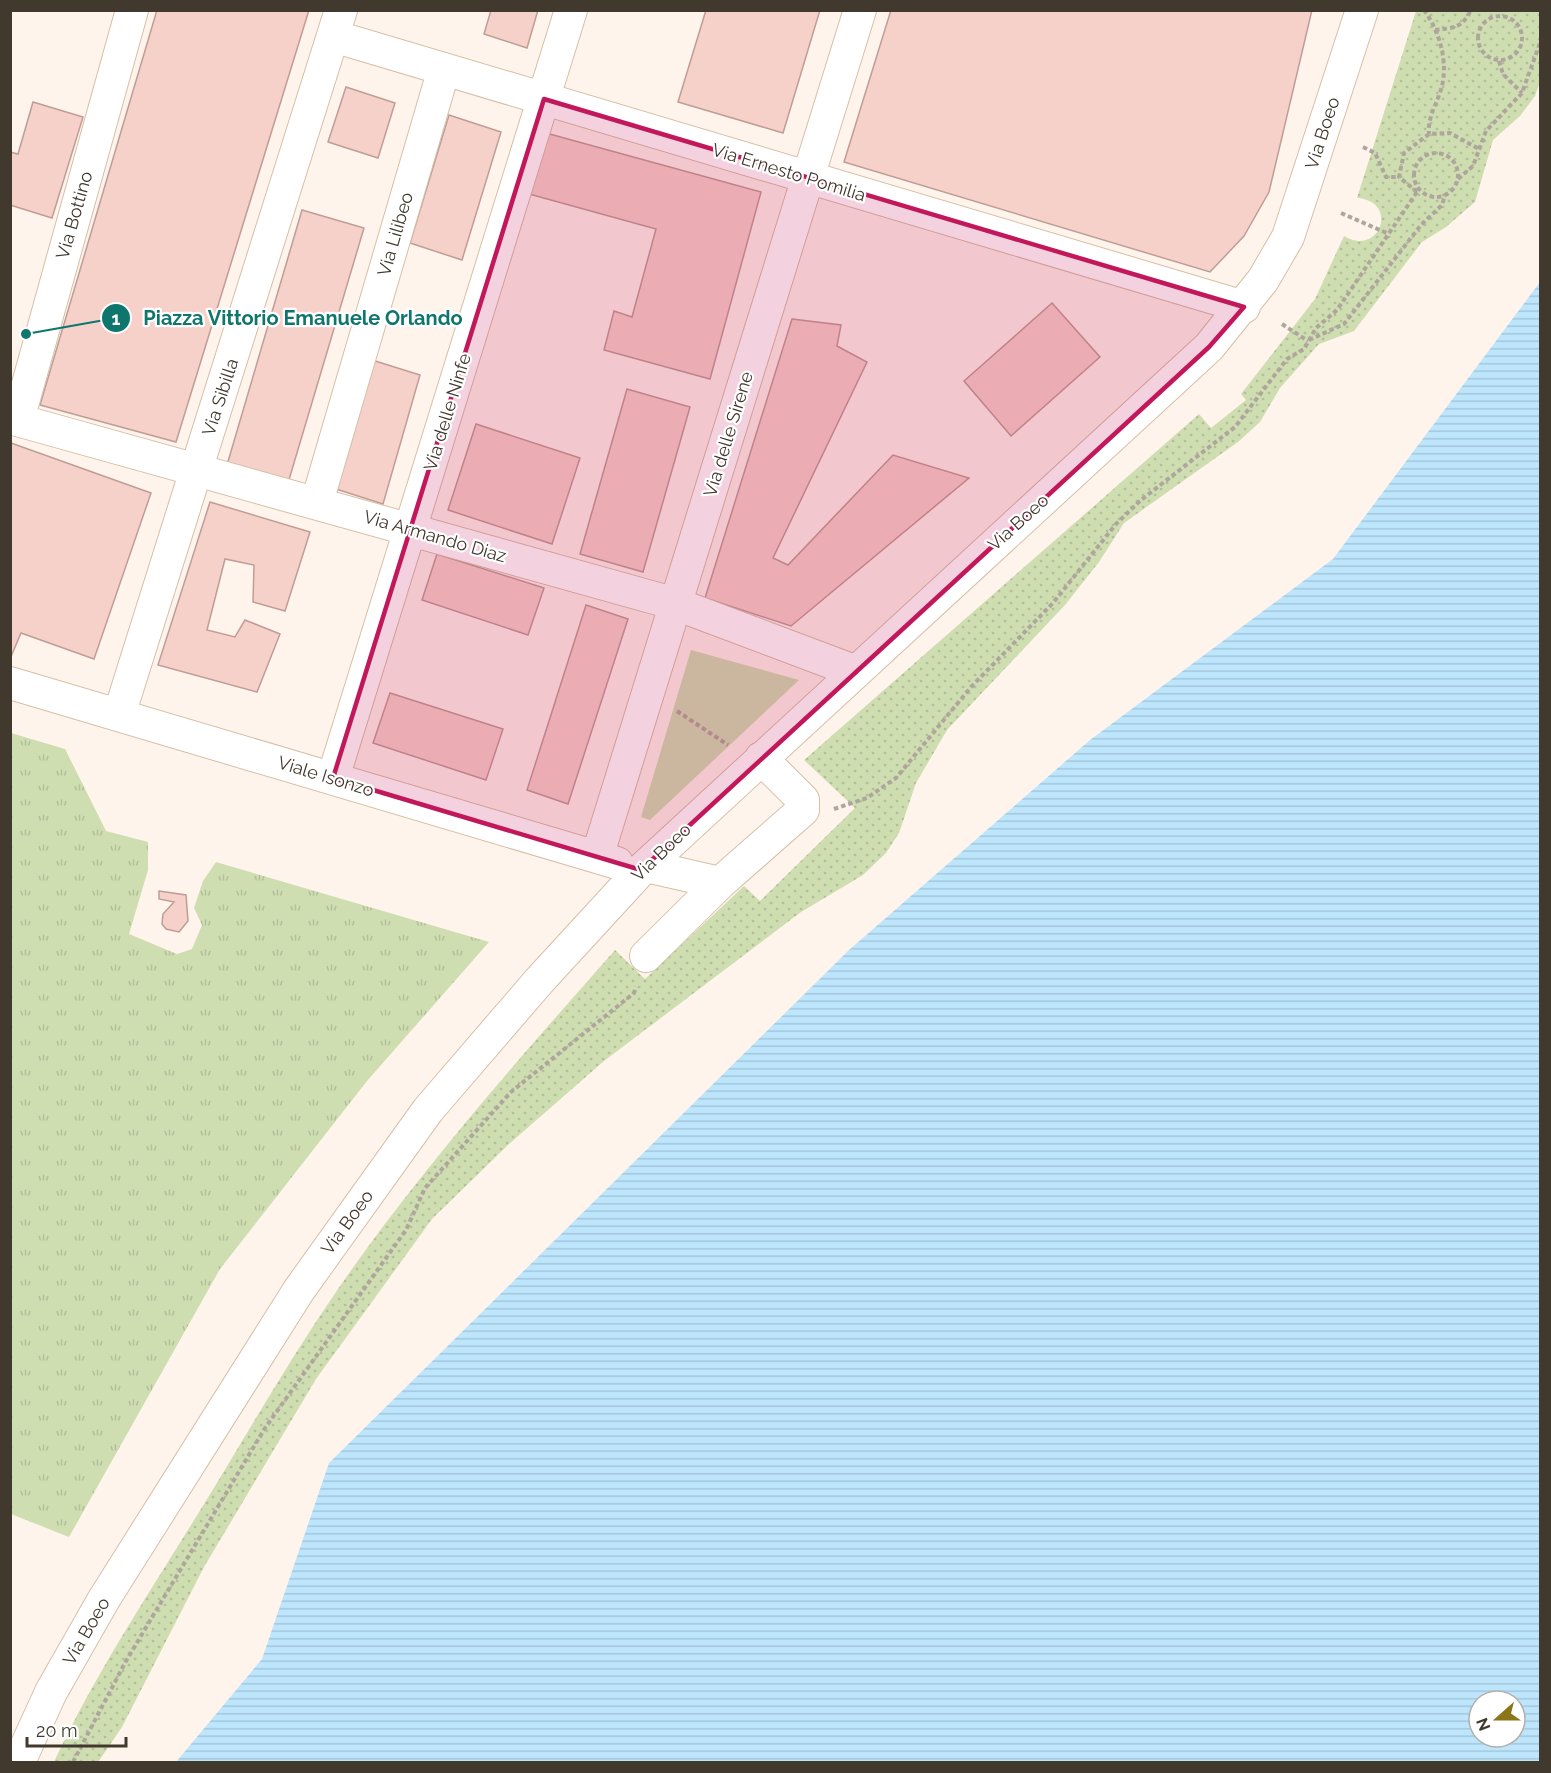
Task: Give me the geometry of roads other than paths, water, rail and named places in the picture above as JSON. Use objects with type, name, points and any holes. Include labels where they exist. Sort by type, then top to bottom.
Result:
[{"type":"street","name":"Via Bottino","points":[[14,419],[132,10]]},
{"type":"street","name":"Via delle Ninfe","points":[[333,778],[571,10]]},
{"type":"street","name":"Via delle Sirene","points":[[597,857],[860,10]]},
{"type":"street","name":"Via Boeo","points":[[19,1762],[51,1692],[104,1599],[299,1290],[428,1110],[538,981],[747,754],[855,671],[1209,347],[1244,308],[1288,237],[1362,10]]},
{"type":"street","name":"Via Ernesto Pomilia","points":[[337,23],[444,69],[1244,308]]},
{"type":"street","name":"Via Sibilla","points":[[119,714],[337,23]]},
{"type":"street","name":"Via Lilibeo","points":[[317,502],[444,69]]},
{"type":"street","name":"Via Armando Diaz","points":[[14,419],[197,468],[676,604],[855,671]]},
{"type":"street","name":"Viale Isonzo","points":[[10,682],[597,857],[720,883]]},
{"type":"street","points":[[646,956],[720,883],[802,810],[803,800],[747,754]]},
{"type":"water","points":[[1540,282],[1540,1762],[176,1762],[262,1659],[329,1463],[849,950],[1090,740],[1333,559]]},
{"type":"place","name":"Piazza Vittorio Emanuele Orlando","points":[[26,334]]}]
